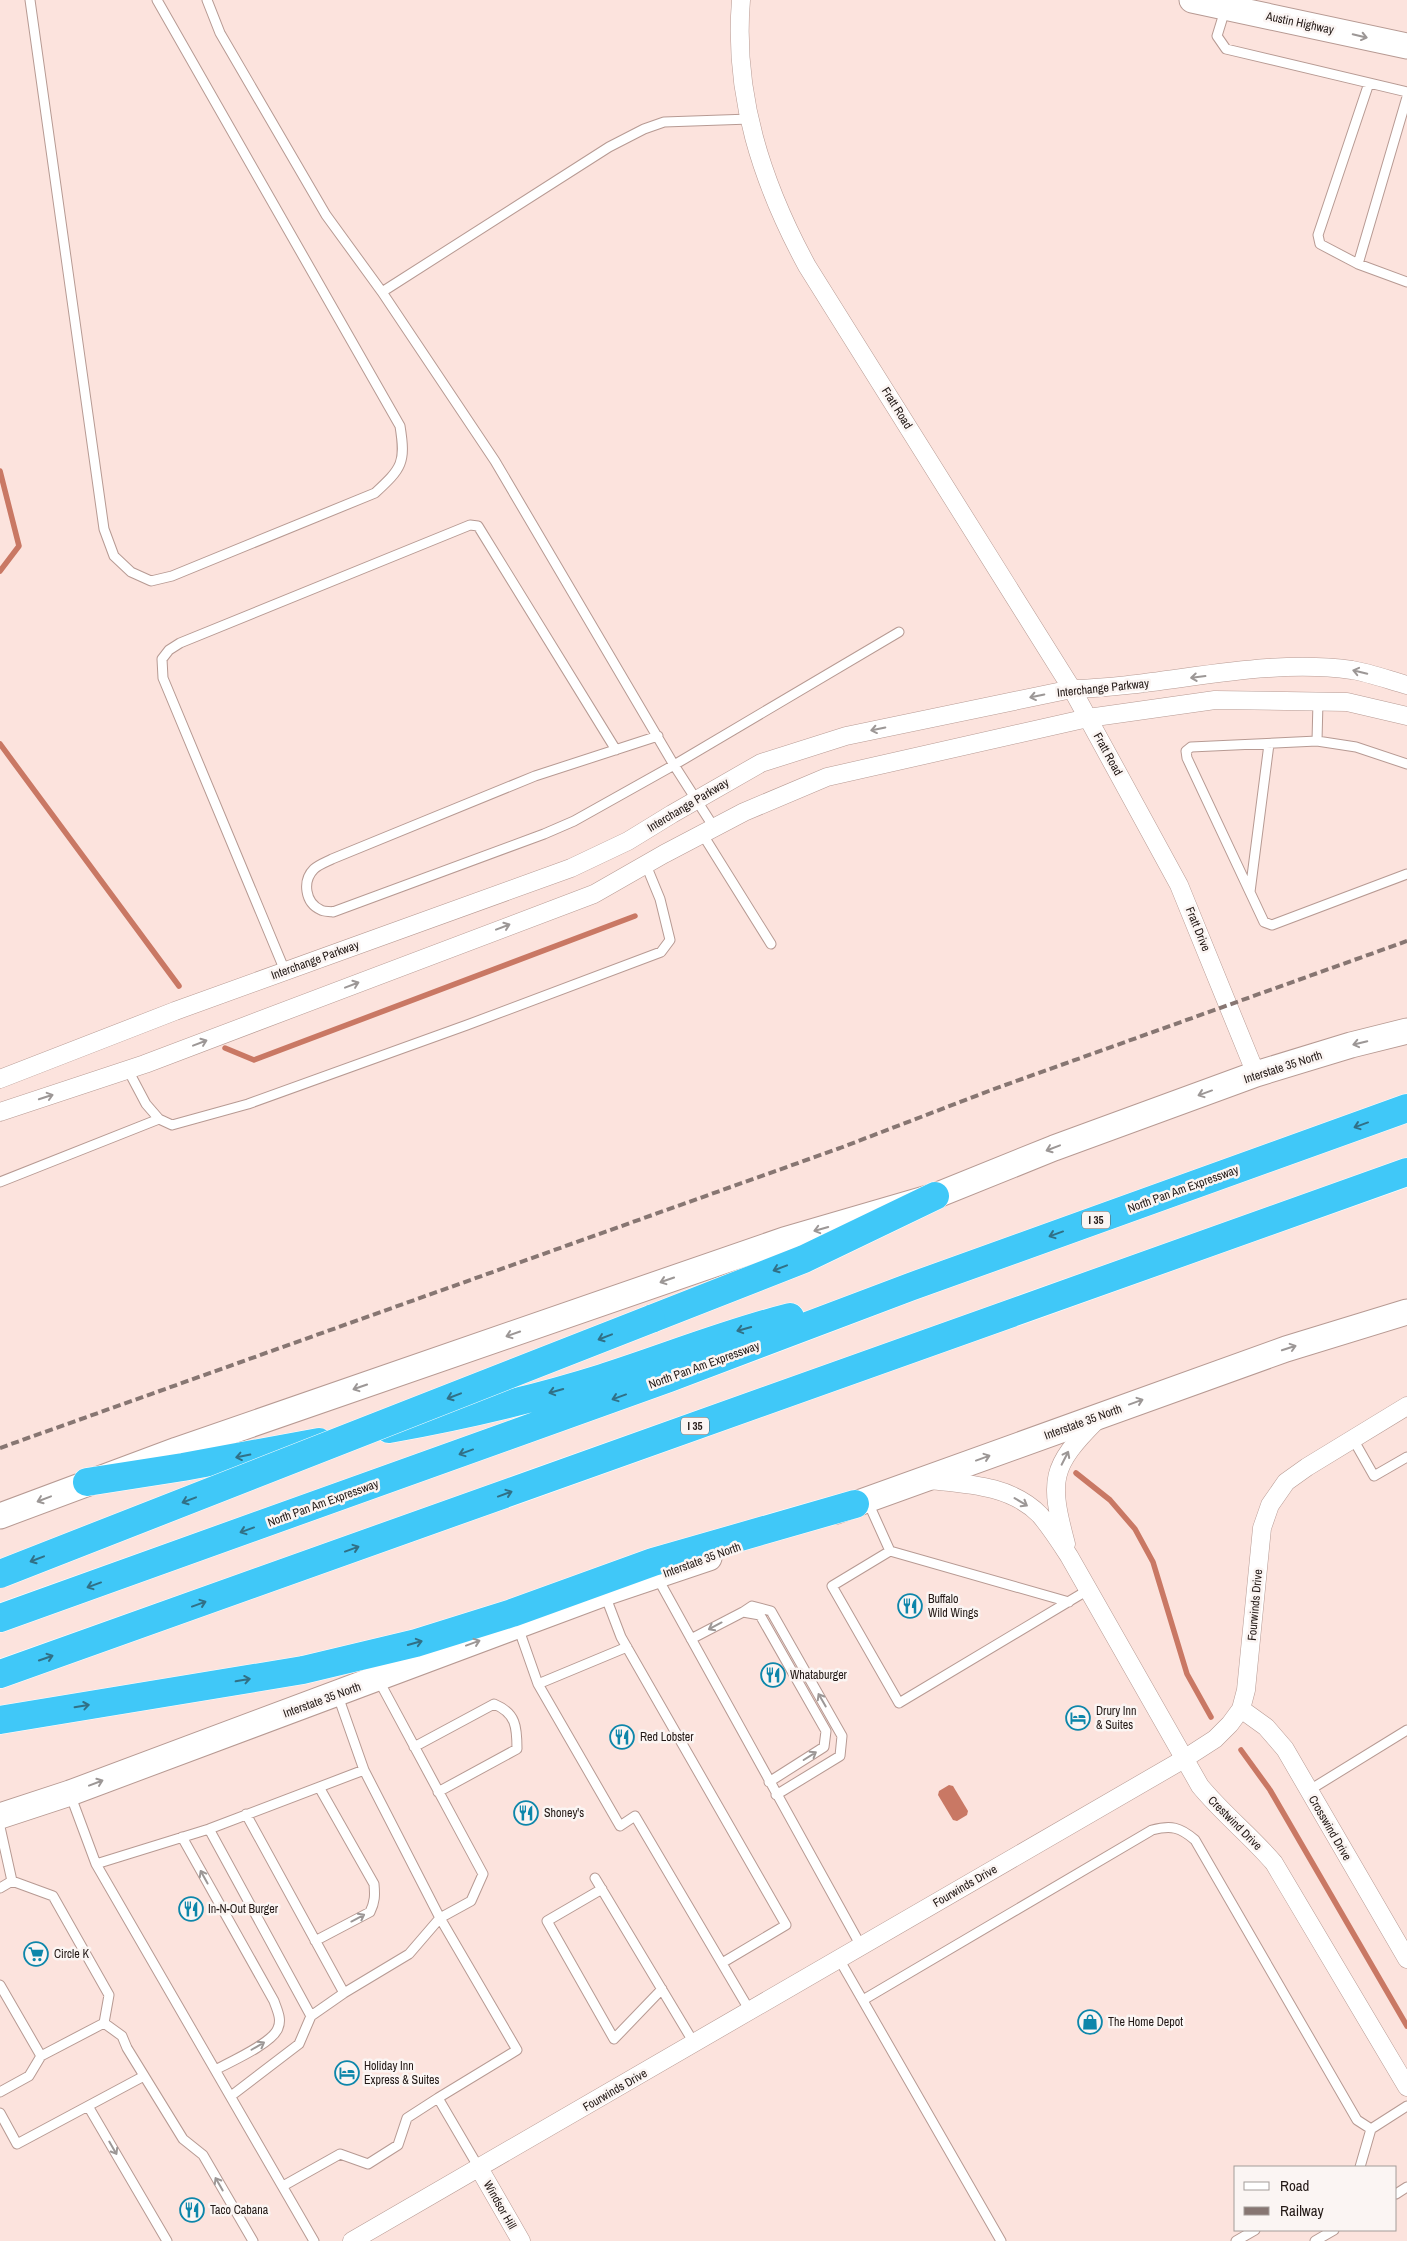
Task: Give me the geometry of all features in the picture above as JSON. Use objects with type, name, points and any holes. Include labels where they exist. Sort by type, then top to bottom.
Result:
[{"type":"highway","name":"North Pan Am Expressway","points":[[0,1618],[678,1375],[910,1287],[1407,1108]]},
{"type":"highway","name":"I 35","points":[[0,1674],[1407,1172]]},
{"type":"highway","points":[[0,1574],[804,1259],[935,1196]]},
{"type":"highway","points":[[87,1482],[183,1467],[432,1421],[527,1399],[610,1375],[741,1330],[910,1287]]},
{"type":"highway","points":[[0,1720],[303,1670],[387,1650],[512,1613],[653,1562],[861,1502]]},
{"type":"main road","name":"Austin Highway","points":[[1192,0],[1407,46]]},
{"type":"main road","name":"Interstate 35 North","points":[[0,1516],[87,1482],[784,1240],[935,1196],[1054,1148],[1256,1074],[1351,1045],[1407,1031]]},
{"type":"main road","name":"Interstate 35 North","points":[[0,1816],[70,1793],[605,1593],[657,1577],[924,1479],[1286,1350],[1407,1312]]},
{"type":"street","name":"Fratt Road","points":[[741,0],[740,38],[744,86],[750,119],[766,179],[784,224],[807,266],[1072,689],[1128,790]]},
{"type":"street","name":"Interchange Parkway","points":[[0,1079],[175,1011],[571,868],[628,841],[697,799],[762,763],[846,736],[1072,689],[1106,688],[1230,673],[1297,667],[1352,670],[1407,685]]},
{"type":"street","name":"Interchange Parkway","points":[[0,1112],[128,1070],[594,894],[744,812],[827,777],[1088,718],[1215,700],[1347,702],[1407,716]]},
{"type":"street","name":"Fratt Drive","points":[[1128,790],[1179,885],[1256,1074]]},
{"type":"street","name":"Fourwinds Drive","points":[[352,2241],[1184,1759],[1216,1738],[1241,1710],[1250,1670],[1262,1528],[1270,1505],[1286,1482],[1407,1406]]},
{"type":"street","name":"Crestwind Drive","points":[[1069,1556],[1055,1497],[1056,1480],[1071,1446],[1102,1415]]},
{"type":"street","name":"Crestwind Drive","points":[[924,1479],[970,1484],[1001,1491],[1023,1502],[1044,1521],[1069,1556],[1200,1786],[1215,1805],[1256,1842],[1274,1863],[1407,2087]]},
{"type":"street","name":"Crosswind Drive","points":[[1241,1710],[1266,1727],[1285,1749],[1407,1959]]},
{"type":"street","name":"Windsor Hill","points":[[479,2168],[521,2241]]},
{"type":"lane","points":[[30,0],[104,529],[114,556],[131,572],[151,581],[172,576],[375,493],[396,474],[404,452],[400,426],[157,0]]},
{"type":"lane","points":[[207,0],[220,33],[326,215],[382,292],[495,461],[674,765],[697,799],[709,832],[771,944]]},
{"type":"lane","points":[[1225,7],[1217,36],[1226,49],[1407,92]]},
{"type":"lane","points":[[1369,83],[1318,235],[1320,244],[1358,264],[1407,282]]},
{"type":"lane","points":[[1358,264],[1407,97]]},
{"type":"lane","points":[[382,292],[609,147],[644,129],[664,122],[750,119]]},
{"type":"lane","points":[[285,971],[163,678],[162,659],[169,650],[180,643],[470,525],[478,526],[616,750]]},
{"type":"lane","points":[[658,736],[534,776],[332,859],[314,869],[307,882],[306,891],[308,896],[321,910],[333,912],[544,834],[574,821],[674,765],[899,632]]},
{"type":"lane","points":[[1317,741],[1318,701]]},
{"type":"lane","points":[[1407,764],[1356,747],[1317,741],[1190,747],[1186,751],[1187,758],[1264,922],[1272,925],[1407,874]]},
{"type":"lane","points":[[1250,892],[1269,744]]},
{"type":"lane","points":[[128,1070],[136,1088],[159,1119],[172,1125],[248,1104],[468,1025],[661,952],[670,940],[660,899],[646,865]]},
{"type":"lane","points":[[0,1182],[159,1119]]},
{"type":"lane","points":[[1353,1439],[1374,1476],[1407,1457]]},
{"type":"lane","points":[[861,1502],[890,1551],[1069,1602]]},
{"type":"lane","points":[[890,1551],[832,1586],[899,1703],[1088,1590]]},
{"type":"lane","points":[[657,1577],[861,1946]]},
{"type":"lane","points":[[605,1593],[627,1647],[786,1925],[722,1963]]},
{"type":"lane","points":[[691,1639],[752,1606],[771,1611],[842,1736],[840,1756],[776,1795]]},
{"type":"lane","points":[[743,1612],[760,1615],[826,1731],[824,1747],[769,1782]]},
{"type":"lane","points":[[518,1627],[538,1684],[620,1826],[635,1816],[750,2011]]},
{"type":"lane","points":[[538,1684],[627,1647]]},
{"type":"lane","points":[[230,2096],[299,2044],[311,2016],[344,1993],[408,1954],[440,1918],[471,1901],[483,1874],[378,1678]]},
{"type":"lane","points":[[283,2186],[340,2154],[368,2164],[398,2146],[407,2118],[517,2050],[440,1918],[364,1770],[337,1694]]},
{"type":"lane","points":[[414,1747],[494,1704],[505,1708],[517,1726],[517,1749],[438,1792]]},
{"type":"lane","points":[[1308,1791],[1407,1730]]},
{"type":"lane","points":[[96,1864],[209,1829],[364,1770]]},
{"type":"lane","points":[[315,1941],[370,1912],[375,1895],[374,1884],[319,1786]]},
{"type":"lane","points":[[70,1793],[96,1864],[314,2241]]},
{"type":"lane","points":[[246,1814],[344,1993]]},
{"type":"lane","points":[[863,2000],[1152,1830],[1170,1826],[1178,1828],[1194,1840],[1357,2120],[1371,2129]]},
{"type":"lane","points":[[0,1827],[12,1881]]},
{"type":"lane","points":[[209,1829],[311,2016]]},
{"type":"lane","points":[[182,1838],[274,2001],[280,2017],[278,2029],[270,2039],[216,2070]]},
{"type":"lane","points":[[595,1878],[694,2043]]},
{"type":"lane","points":[[0,1888],[12,1881]]},
{"type":"lane","points":[[12,1881],[53,1896],[109,1995],[104,2023]]},
{"type":"lane","points":[[602,1889],[547,1921],[614,2039],[662,1989]]},
{"type":"lane","points":[[840,1959],[1001,2241]]},
{"type":"lane","points":[[0,1985],[41,2056]]},
{"type":"lane","points":[[0,2092],[28,2076],[41,2056],[104,2023]]},
{"type":"lane","points":[[104,2023],[122,2036],[183,2139],[203,2155],[253,2241]]},
{"type":"lane","points":[[0,2114],[17,2144],[144,2076]]},
{"type":"lane","points":[[438,2098],[479,2168]]},
{"type":"lane","points":[[88,2106],[167,2241]]},
{"type":"lane","points":[[1360,2166],[1371,2129],[1407,2106]]},
{"type":"lane","points":[[1236,2241],[1253,2231]]},
{"type":"lane","points":[[1319,2240],[1332,2231]]},
{"type":"shaded area","points":[[949,1785],[953,1786],[968,1811],[967,1815],[957,1821],[953,1820],[938,1795],[939,1791]]},
{"type":"waterway","points":[[0,471],[19,546],[0,571]]},
{"type":"waterway","points":[[0,744],[179,986]]},
{"type":"waterway","points":[[225,1048],[254,1060],[635,916]]},
{"type":"waterway","points":[[1076,1473],[1110,1500],[1135,1529],[1153,1562],[1187,1674],[1211,1717]]},
{"type":"waterway","points":[[1241,1750],[1270,1790],[1407,2026]]},
{"type":"railway","points":[[0,1448],[840,1148],[994,1089],[1407,941]]},
{"type":"place","name":"Buffalo Wild Wings","points":[[910,1606]]},
{"type":"place","name":"Whataburger","points":[[773,1675]]},
{"type":"place","name":"Drury Inn & Suites","points":[[1078,1718]]},
{"type":"place","name":"Red Lobster","points":[[622,1737]]},
{"type":"place","name":"Shoney's","points":[[526,1813]]},
{"type":"place","name":"In-N-Out Burger","points":[[191,1909]]},
{"type":"place","name":"Circle K","points":[[36,1954]]},
{"type":"place","name":"The Home Depot","points":[[1090,2022]]},
{"type":"place","name":"Holiday Inn Express & Suites","points":[[347,2073]]},
{"type":"place","name":"Taco Cabana","points":[[192,2210]]}]
